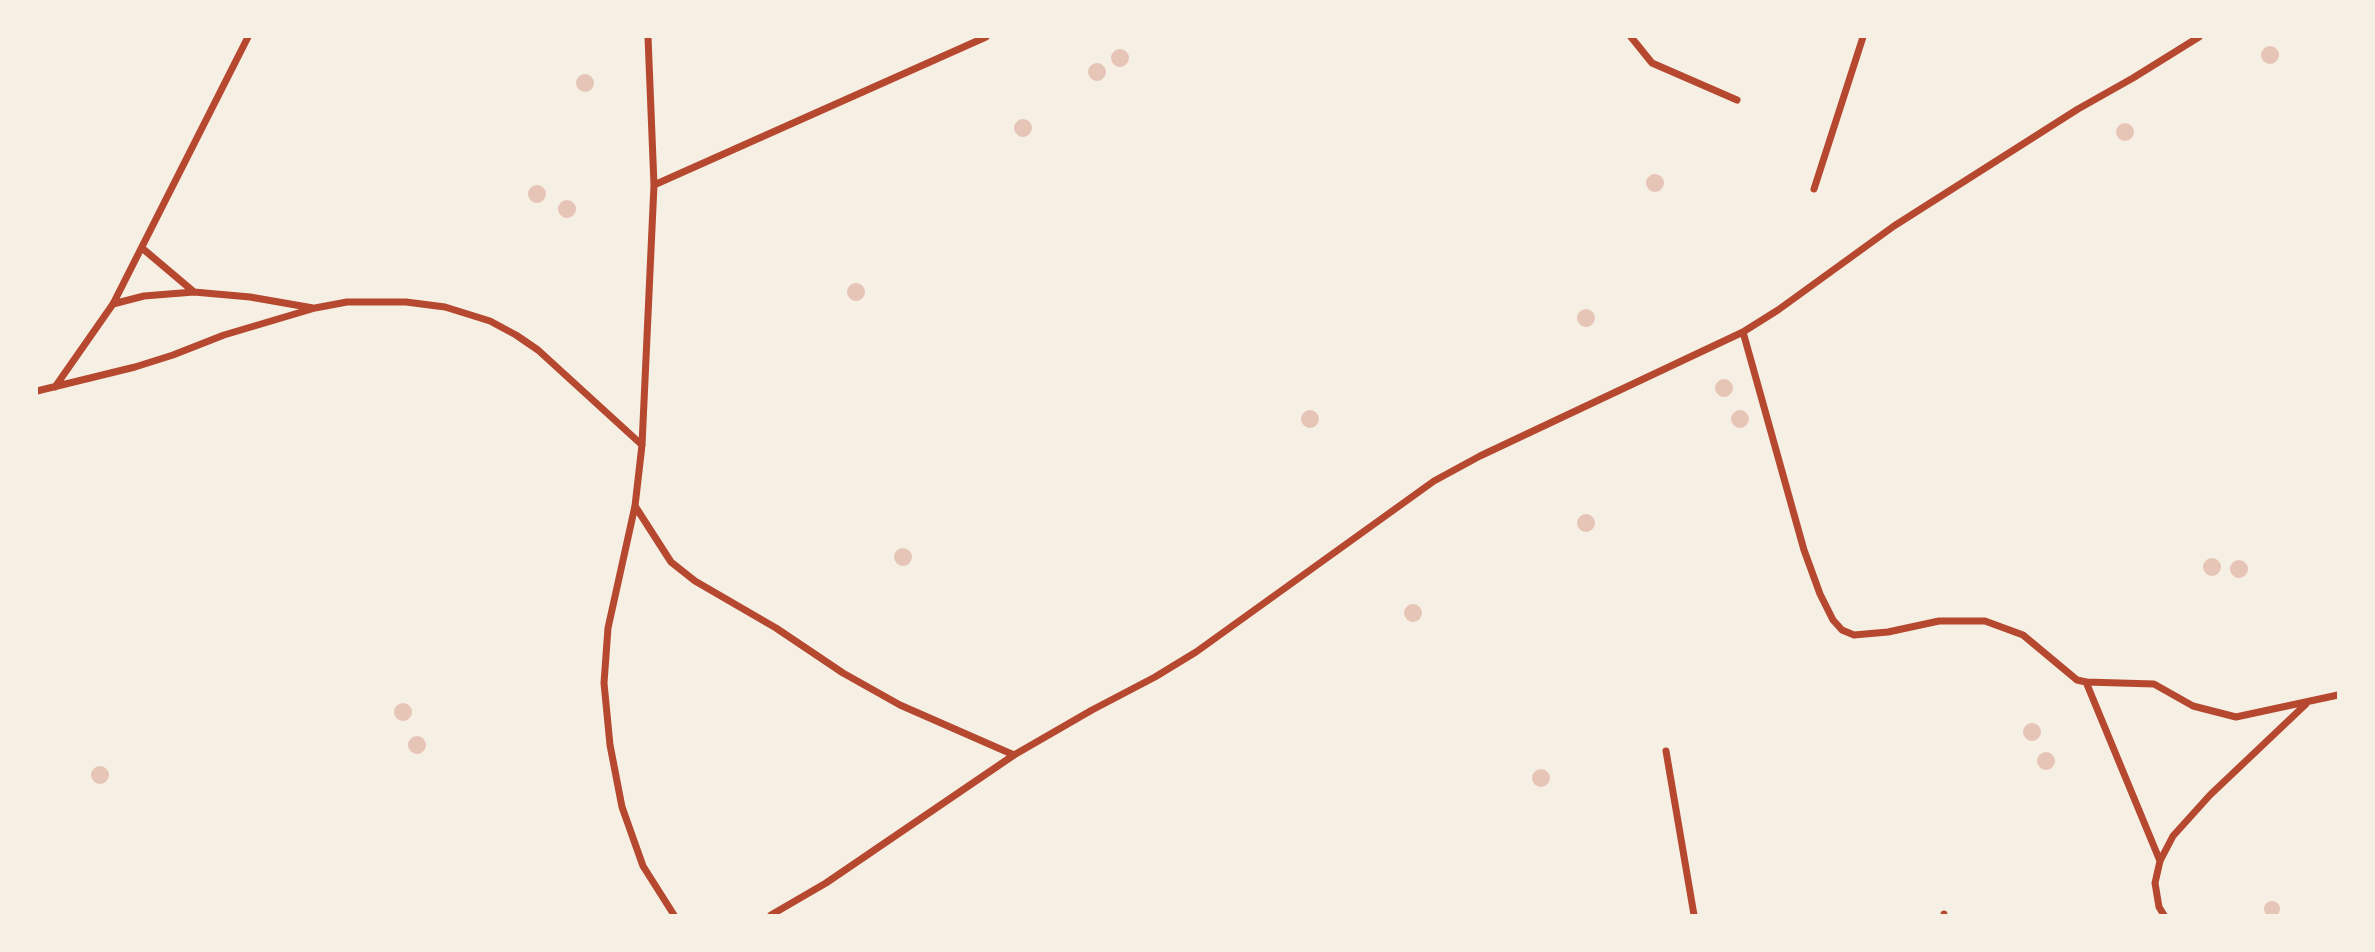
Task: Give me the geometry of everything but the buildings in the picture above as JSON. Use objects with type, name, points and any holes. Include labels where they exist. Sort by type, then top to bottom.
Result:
[{"type":"street","points":[[55,388],[113,304],[248,37]]},
{"type":"street","points":[[648,37],[654,185],[642,445],[635,506],[608,628],[604,683],[608,733],[622,807],[643,866],[674,915]]},
{"type":"street","points":[[654,185],[986,37]]},
{"type":"street","points":[[1631,37],[1652,63],[1737,100]]},
{"type":"street","points":[[1814,189],[1863,37]]},
{"type":"street","points":[[771,915],[787,911],[1014,755],[1196,652],[1434,481],[1480,456],[1743,332],[1778,310],[1894,226],[2078,109],[2199,37]]},
{"type":"street","points":[[142,248],[194,292]]},
{"type":"street","points":[[113,304],[144,296],[194,292],[250,297],[315,308]]},
{"type":"street","points":[[37,391],[135,367],[234,332],[315,308],[346,302],[406,302],[445,307],[490,321],[538,350],[642,445]]},
{"type":"street","points":[[1743,332],[1804,550],[1820,594],[1833,620],[1842,630],[1854,635],[1888,632],[1940,621],[1985,621],[2023,635],[2077,680],[2154,684],[2193,706],[2236,717],[2338,695]]},
{"type":"street","points":[[635,506],[671,562],[695,581],[776,628],[843,673],[900,705],[1014,755]]},
{"type":"street","points":[[2087,682],[2160,861]]},
{"type":"street","points":[[2164,915],[2159,907],[2155,883],[2160,861],[2173,836],[2306,704]]},
{"type":"street","points":[[1665,751],[1694,915]]}]
